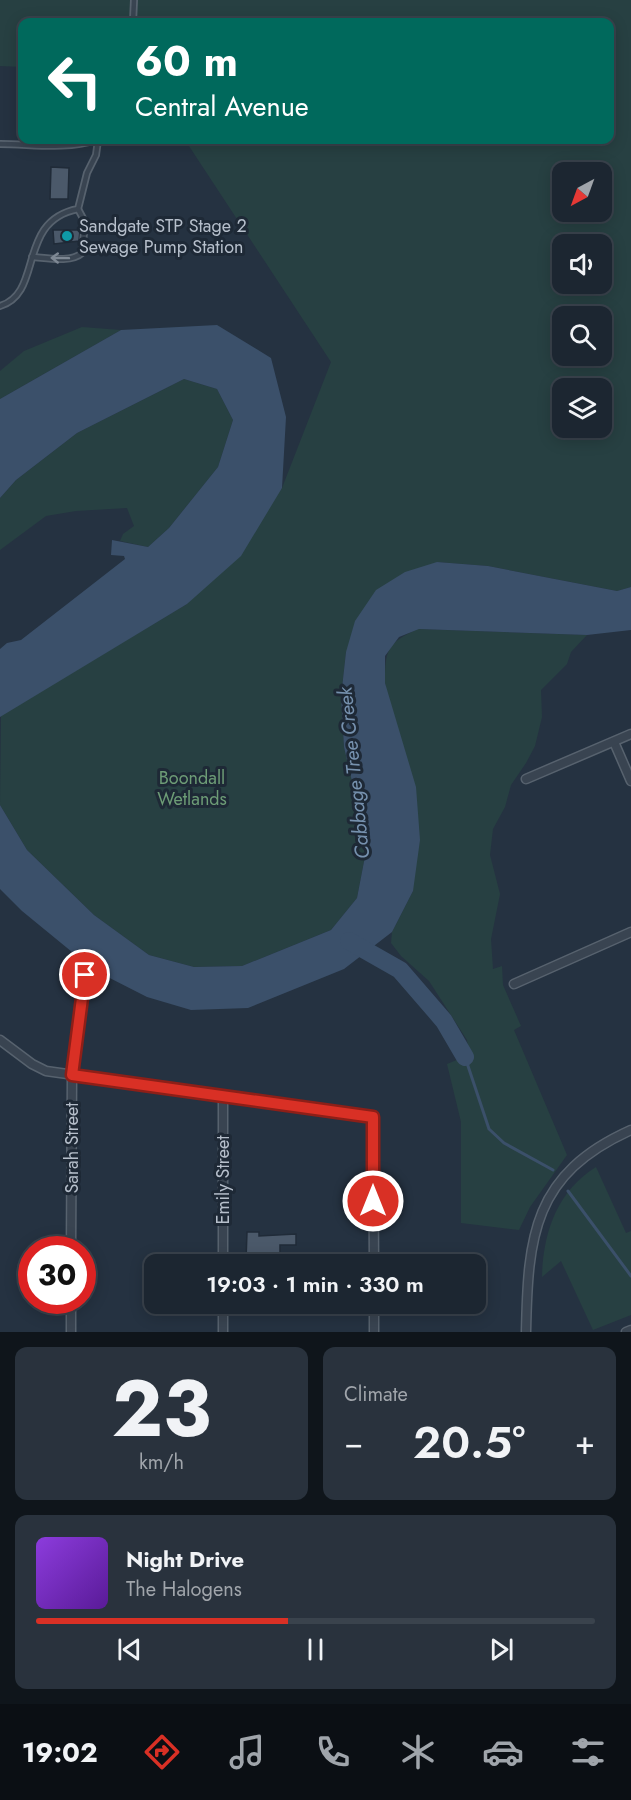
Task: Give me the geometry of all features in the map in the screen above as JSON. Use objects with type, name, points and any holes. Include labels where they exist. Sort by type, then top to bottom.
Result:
[{"type":"street","points":[[526,779],[631,734]]},
{"type":"street","points":[[614,742],[631,781]]},
{"type":"street","points":[[514,984],[631,932]]},
{"type":"street","name":"Sarah Street","points":[[71,1236],[72,1075],[85,975]]},
{"type":"street","points":[[0,1040],[32,1064],[46,1071],[373,1117],[374,1254]]},
{"type":"street","name":"Emily Street","points":[[223,1096],[223,1254]]},
{"type":"street","points":[[526,1332],[529,1259],[532,1240],[545,1204],[560,1183],[588,1153],[631,1130]]},
{"type":"street","points":[[71,1314],[71,1332]]},
{"type":"street","points":[[223,1314],[223,1332]]},
{"type":"street","points":[[374,1314],[374,1332]]},
{"type":"street","points":[[626,1332],[631,1330]]},
{"type":"lane","points":[[133,18],[134,0]]},
{"type":"lane","points":[[0,144],[84,144]]},
{"type":"lane","points":[[32,257],[70,259],[82,253],[85,222],[78,208],[87,173],[96,155],[97,144]]},
{"type":"lane","points":[[0,306],[13,300],[20,292],[40,234],[47,225],[57,216],[78,208]]},
{"type":"green space","name":"Boondall Wetlands","points":[[0,0],[631,0],[631,587],[617,591],[488,566],[437,562],[346,652],[341,697],[344,747],[367,846],[357,898],[331,930],[242,966],[194,967],[149,955],[94,915],[27,850],[0,805],[1,715],[187,604],[282,488],[331,362],[188,144],[614,144],[614,18],[18,18],[18,67],[0,66]]},
{"type":"green space","points":[[82,327],[121,330],[0,399],[0,371],[24,351]]},
{"type":"green space","points":[[184,379],[217,389],[233,420],[218,467],[169,528],[148,547],[120,541],[123,534],[134,526],[127,508],[76,511],[46,516],[0,550],[0,498],[16,480],[77,433]]},
{"type":"green space","points":[[418,629],[587,635],[571,652],[567,664],[541,690],[542,717],[535,746],[511,785],[505,807],[493,829],[490,855],[500,894],[491,939],[493,969],[502,966],[503,985],[521,1026],[514,1030],[567,1155],[530,1207],[519,1230],[461,1223],[461,1122],[447,1064],[469,1055],[467,1040],[429,981],[401,956],[391,943],[392,932],[413,891],[385,683],[386,663],[387,655],[394,644]]},
{"type":"green space","points":[[596,1167],[626,1233],[631,1231],[631,1315],[593,1330],[561,1261],[542,1277],[545,1245],[555,1214],[571,1188]]},
{"type":"water","points":[[217,325],[271,358],[286,417],[282,488],[241,556],[187,604],[0,717],[0,649],[7,643],[21,640],[125,559],[124,556],[111,555],[112,540],[148,547],[169,528],[218,467],[233,420],[217,389],[184,379],[77,433],[16,480],[0,498],[0,399],[121,330]]},
{"type":"water","name":"Cabbage Tree Creek","points":[[437,562],[488,566],[617,591],[631,587],[631,630],[587,635],[419,629],[399,637],[385,656],[385,683],[416,787],[420,840],[413,891],[392,932],[344,969],[248,1008],[191,1010],[147,997],[94,970],[22,911],[0,889],[0,805],[27,850],[94,915],[149,955],[194,967],[242,966],[331,930],[357,898],[367,846],[344,747],[341,697],[346,652],[355,621],[376,590],[405,572]]},
{"type":"building","points":[[51,167],[69,168],[68,199],[50,199]]},
{"type":"building","name":"Sandgate STP Stage 2 Sewage Pump Station","points":[[53,230],[80,230],[79,241],[54,244]]},
{"type":"building","points":[[247,1232],[259,1232],[259,1236],[296,1234],[296,1245],[280,1245],[280,1254],[246,1254]]},
{"type":"waterway","points":[[349,941],[400,970],[444,1021],[465,1057]]},
{"type":"waterway","points":[[465,1057],[489,1129],[504,1143],[553,1170]]},
{"type":"waterway","points":[[568,1191],[631,1276]]},
{"type":"place","name":"Sandgate STP Stage 2 Sewage Pump Station","points":[[67,236]]},
{"type":"route","points":[[85,975],[72,1075],[373,1117],[373,1201]]}]
